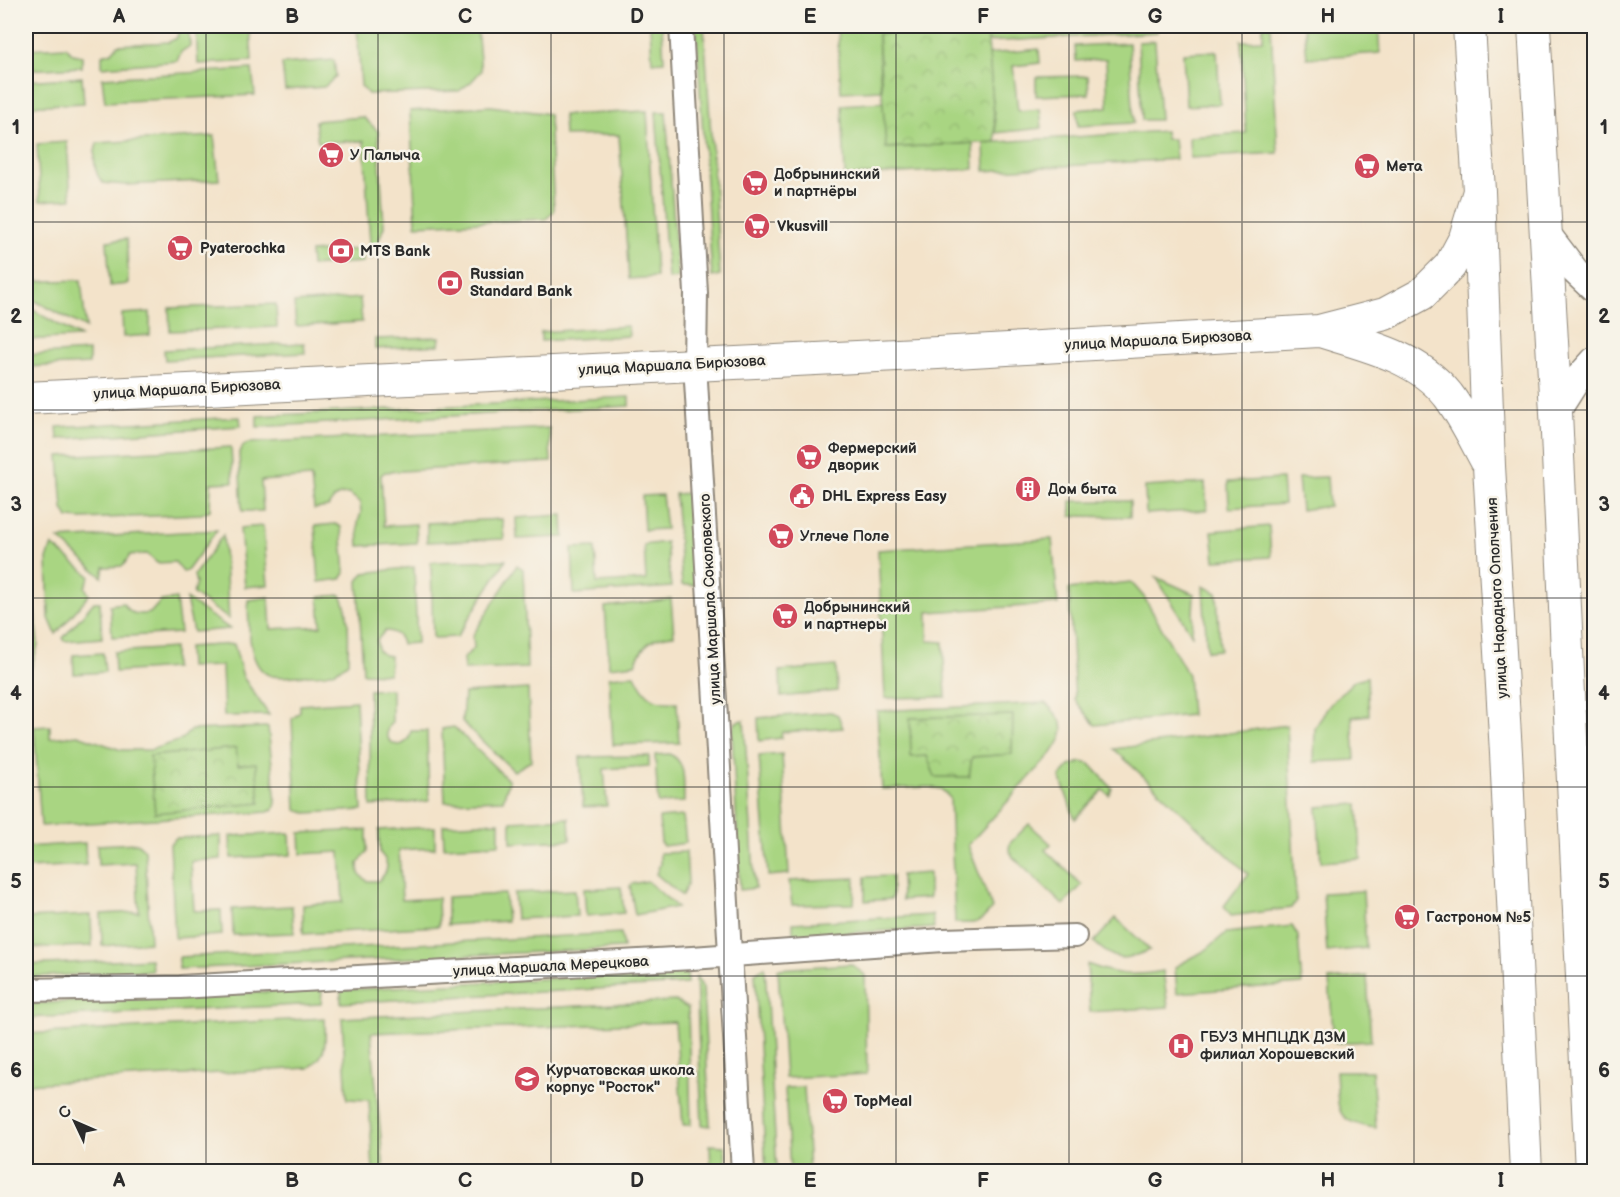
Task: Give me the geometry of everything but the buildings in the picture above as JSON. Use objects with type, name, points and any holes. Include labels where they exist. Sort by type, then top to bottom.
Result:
[{"type":"main road","name":"улица Народного Ополчения","points":[[1469,26],[1479,191],[1489,466],[1506,753],[1526,1172]]},
{"type":"main road","points":[[1534,26],[1586,879],[1591,1172]]},
{"type":"main road","name":"улица Маршала Бирюзова","points":[[26,398],[938,353],[1319,331],[1385,314],[1422,294],[1450,266],[1465,238],[1479,191]]},
{"type":"main road","name":"улица Маршала Бирюзова","points":[[1319,331],[1386,351],[1422,371],[1447,394],[1489,466]]},
{"type":"street","name":"улица Маршала Соколовского","points":[[681,26],[696,293],[695,364],[743,1172]]},
{"type":"street","points":[[1546,233],[1575,271],[1594,289]]},
{"type":"street","points":[[1556,412],[1575,382],[1594,361]]},
{"type":"street","points":[[1586,879],[1594,963]]},
{"type":"street","name":"улица Маршала Мерецкова","points":[[26,990],[180,987],[729,955],[943,940],[1075,936]]},
{"type":"green space","points":[[188,26],[190,46],[181,52],[177,61],[102,67],[102,55],[112,52],[118,45],[169,42],[177,38],[179,27]]},
{"type":"green space","points":[[196,26],[250,26],[252,61],[198,64]]},
{"type":"green space","points":[[357,26],[477,26],[481,71],[459,91],[368,94],[361,86]]},
{"type":"green space","points":[[650,26],[662,26],[664,61],[652,62]]},
{"type":"green space","points":[[696,26],[704,26],[720,275],[712,277]]},
{"type":"green space","points":[[837,26],[1156,26],[1157,32],[987,42],[986,28],[878,35],[881,90],[841,92]]},
{"type":"green space","points":[[1263,26],[1271,26],[1278,153],[1190,158],[1189,137],[1246,133],[1241,41],[1263,40]]},
{"type":"green space","points":[[1304,26],[1378,26],[1380,53],[1307,58]]},
{"type":"green space","points":[[987,28],[996,142],[886,148],[878,34]]},
{"type":"green space","points":[[1155,41],[1160,120],[1142,120],[1138,42]]},
{"type":"green space","points":[[1129,43],[1134,123],[1078,126],[1077,110],[1108,107],[1106,59],[1076,61],[1075,46]]},
{"type":"green space","points":[[66,47],[73,54],[82,56],[82,67],[26,70],[26,49]]},
{"type":"green space","points":[[1039,49],[1040,63],[1013,66],[1018,111],[1040,109],[1042,128],[996,133],[988,54]]},
{"type":"green space","points":[[1217,51],[1220,104],[1186,106],[1183,53]]},
{"type":"green space","points":[[334,60],[336,77],[324,87],[285,90],[282,64]]},
{"type":"green space","points":[[252,69],[255,95],[105,102],[102,78]]},
{"type":"green space","points":[[1088,76],[1089,94],[1036,96],[1036,77]]},
{"type":"green space","points":[[82,77],[84,103],[26,106],[26,81]]},
{"type":"green space","points":[[884,102],[887,148],[973,143],[974,169],[845,176],[842,105]]},
{"type":"green space","points":[[491,106],[549,114],[554,211],[546,219],[416,225],[410,111]]},
{"type":"green space","points":[[647,111],[656,277],[629,279],[619,135],[564,136],[563,115]]},
{"type":"green space","points":[[656,112],[666,112],[678,278],[668,279]]},
{"type":"green space","points":[[363,117],[378,131],[384,227],[371,260],[364,141],[318,142],[315,121]]},
{"type":"green space","points":[[1165,131],[1166,139],[1174,139],[1176,159],[985,171],[984,143]]},
{"type":"green space","points":[[214,136],[219,180],[126,185],[103,183],[96,169],[97,143]]},
{"type":"green space","points":[[67,142],[71,199],[40,201],[37,144]]},
{"type":"green space","points":[[127,239],[128,284],[110,286],[107,241]]},
{"type":"green space","points":[[363,249],[363,262],[311,266],[310,252]]},
{"type":"green space","points":[[81,280],[86,328],[26,296],[26,282]]},
{"type":"green space","points":[[360,298],[362,322],[296,326],[294,303]]},
{"type":"green space","points":[[276,304],[277,327],[170,331],[169,308]]},
{"type":"green space","points":[[26,306],[80,337],[26,340]]},
{"type":"green space","points":[[150,312],[150,335],[123,337],[122,314]]},
{"type":"green space","points":[[628,326],[629,336],[541,341],[541,332]]},
{"type":"green space","points":[[440,337],[439,345],[375,349],[375,339]]},
{"type":"green space","points":[[304,343],[305,353],[165,360],[164,350]]},
{"type":"green space","points":[[89,351],[89,364],[26,367],[26,355]]},
{"type":"green space","points":[[629,397],[629,406],[257,427],[257,416]]},
{"type":"green space","points":[[240,417],[241,426],[58,439],[57,427]]},
{"type":"green space","points":[[549,428],[551,462],[385,472],[381,475],[384,526],[416,524],[417,543],[359,546],[360,502],[349,494],[339,495],[328,507],[314,509],[311,477],[261,481],[263,511],[242,511],[239,455],[243,446],[248,443]]},
{"type":"green space","points":[[231,447],[233,482],[211,483],[210,510],[201,514],[82,519],[68,518],[63,509],[59,456]]},
{"type":"green space","points":[[1327,477],[1329,506],[1301,510],[1298,478]]},
{"type":"green space","points":[[1282,479],[1284,504],[1229,508],[1228,482]]},
{"type":"green space","points":[[1205,483],[1207,510],[1146,514],[1145,487]]},
{"type":"green space","points":[[691,493],[695,585],[682,585],[675,494]]},
{"type":"green space","points":[[662,495],[666,529],[644,530],[642,496]]},
{"type":"green space","points":[[1071,501],[1130,501],[1130,517],[1071,516]]},
{"type":"green space","points":[[563,515],[564,537],[517,539],[516,518]]},
{"type":"green space","points":[[502,519],[504,539],[427,542],[427,523]]},
{"type":"green space","points":[[335,524],[341,527],[345,573],[341,579],[319,582],[315,526]]},
{"type":"green space","points":[[263,526],[268,585],[245,587],[240,528]]},
{"type":"green space","points":[[1269,526],[1271,557],[1215,560],[1212,531]]},
{"type":"green space","points":[[217,530],[187,571],[183,572],[175,562],[157,563],[147,554],[130,555],[123,566],[104,567],[102,577],[59,539]]},
{"type":"green space","points":[[223,535],[229,619],[193,594],[196,583],[194,575]]},
{"type":"green space","points":[[26,538],[31,538],[34,597],[26,598]]},
{"type":"green space","points":[[1052,539],[1058,604],[928,612],[928,641],[943,642],[946,697],[885,698],[878,550]]},
{"type":"green space","points":[[666,542],[671,587],[574,594],[572,548],[595,547],[597,583],[646,580],[644,545]]},
{"type":"green space","points":[[52,545],[90,576],[85,587],[89,595],[56,634],[49,618],[47,559]]},
{"type":"green space","points":[[506,560],[457,637],[433,638],[431,562]]},
{"type":"green space","points":[[517,565],[523,569],[527,668],[464,670],[463,659],[474,648],[473,635]]},
{"type":"green space","points":[[414,567],[417,643],[402,644],[396,634],[385,631],[377,640],[378,650],[390,656],[389,674],[363,673],[358,581],[364,573]]},
{"type":"green space","points":[[1156,577],[1194,594],[1192,635]]},
{"type":"green space","points":[[1131,582],[1144,597],[1188,675],[1191,715],[1095,725],[1075,700],[1069,589]]},
{"type":"green space","points":[[1203,586],[1217,593],[1220,650],[1207,651]]},
{"type":"green space","points":[[341,595],[348,619],[348,662],[338,670],[323,674],[280,677],[264,672],[253,655],[249,631],[248,600],[269,597],[271,629],[321,626],[319,597]]},
{"type":"green space","points":[[176,599],[180,633],[112,637],[110,605],[123,603],[131,612],[145,614],[150,613],[161,601]]},
{"type":"green space","points":[[186,599],[230,629],[193,632]]},
{"type":"green space","points":[[671,599],[674,635],[660,637],[650,642],[645,646],[635,664],[609,667],[605,607]]},
{"type":"green space","points":[[94,602],[100,602],[102,638],[65,641],[63,638]]},
{"type":"green space","points":[[34,609],[38,645],[26,685],[26,610]]},
{"type":"green space","points":[[234,644],[243,677],[269,715],[224,716],[222,666],[189,667],[188,647]]},
{"type":"green space","points":[[174,648],[174,668],[115,672],[114,652]]},
{"type":"green space","points":[[103,653],[105,672],[74,674],[73,655]]},
{"type":"green space","points":[[836,666],[837,691],[781,697],[780,671]]},
{"type":"green space","points":[[635,675],[650,697],[656,700],[677,702],[679,743],[613,745],[609,677]]},
{"type":"green space","points":[[1367,677],[1369,715],[1352,717],[1355,760],[1314,762],[1315,728],[1330,704],[1355,680]]},
{"type":"green space","points":[[392,689],[392,722],[387,735],[389,740],[398,745],[404,744],[411,731],[427,731],[429,801],[371,806],[369,690]]},
{"type":"green space","points":[[528,689],[531,761],[514,771],[462,722],[464,693]]},
{"type":"green space","points":[[356,701],[362,810],[306,813],[296,810],[292,719],[300,712],[300,705]]},
{"type":"green space","points":[[1046,703],[1061,722],[1063,732],[1061,738],[1052,753],[968,845],[992,908],[984,918],[977,922],[955,923],[950,798],[941,789],[928,787],[882,789],[877,711]]},
{"type":"green space","points":[[831,712],[838,715],[843,728],[782,732],[781,738],[759,741],[758,718]]},
{"type":"green space","points":[[1013,715],[1012,754],[972,757],[969,777],[935,777],[927,756],[911,757],[910,718]]},
{"type":"green space","points":[[744,720],[755,888],[740,890],[732,732],[736,722]]},
{"type":"green space","points":[[1287,725],[1296,901],[1291,908],[1231,916],[1224,906],[1248,874],[1114,749]]},
{"type":"green space","points":[[50,726],[50,738],[78,735],[121,750],[150,750],[181,740],[191,730],[268,727],[276,803],[274,809],[268,812],[41,826],[34,727]]},
{"type":"green space","points":[[454,727],[509,781],[503,800],[445,802],[442,729]]},
{"type":"green space","points":[[236,748],[238,765],[256,763],[260,803],[155,813],[150,756]]},
{"type":"green space","points":[[669,754],[675,757],[682,768],[684,802],[658,803],[655,755]]},
{"type":"green space","points":[[782,754],[789,874],[768,876],[759,756]]},
{"type":"green space","points":[[649,756],[649,766],[604,769],[607,806],[583,807],[580,757]]},
{"type":"green space","points":[[1081,762],[1090,764],[1112,788],[1109,795],[1103,790],[1075,819],[1060,777],[1070,766]]},
{"type":"green space","points":[[1358,804],[1361,859],[1321,862],[1317,807]]},
{"type":"green space","points":[[683,816],[686,843],[663,846],[659,818]]},
{"type":"green space","points":[[569,818],[570,840],[511,843],[511,821]]},
{"type":"green space","points":[[499,822],[499,844],[444,847],[443,825]]},
{"type":"green space","points":[[1029,824],[1051,844],[1045,850],[1082,885],[1063,905],[1013,857],[1009,850],[1010,843]]},
{"type":"green space","points":[[435,827],[435,848],[399,850],[402,900],[438,898],[439,926],[303,934],[303,905],[343,902],[340,852],[301,854],[300,833],[367,830],[367,852],[358,863],[359,874],[367,881],[378,881],[387,867],[380,853],[379,830]]},
{"type":"green space","points":[[290,833],[291,855],[231,858],[230,836]]},
{"type":"green space","points":[[221,836],[221,859],[191,861],[194,911],[221,910],[222,935],[175,938],[170,844],[176,838]]},
{"type":"green space","points":[[85,843],[86,865],[27,868],[26,847]]},
{"type":"green space","points":[[137,843],[145,850],[150,942],[102,946],[101,914],[139,912],[136,863],[98,865],[97,845]]},
{"type":"green space","points":[[686,852],[688,882],[682,896],[656,874],[660,864],[660,853]]},
{"type":"green space","points":[[929,873],[929,898],[902,900],[901,875]]},
{"type":"green space","points":[[892,876],[892,899],[865,901],[865,877]]},
{"type":"green space","points":[[855,878],[854,904],[792,905],[789,881]]},
{"type":"green space","points":[[647,881],[677,907],[635,915],[630,886]]},
{"type":"green space","points":[[621,887],[624,913],[586,916],[584,889]]},
{"type":"green space","points":[[575,890],[577,916],[516,919],[514,893]]},
{"type":"green space","points":[[1363,891],[1366,948],[1327,952],[1323,893]]},
{"type":"green space","points":[[505,894],[507,921],[447,925],[447,897]]},
{"type":"green space","points":[[292,906],[294,933],[233,935],[232,909]]},
{"type":"green space","points":[[91,915],[92,946],[30,948],[28,918]]},
{"type":"green space","points":[[932,915],[934,928],[793,936],[793,923]]},
{"type":"green space","points":[[1116,918],[1150,950],[1119,958],[1094,942]]},
{"type":"green space","points":[[1292,926],[1298,936],[1302,984],[1177,993],[1175,967],[1206,950],[1226,933]]},
{"type":"green space","points":[[621,933],[623,948],[179,969],[179,957]]},
{"type":"green space","points":[[151,959],[152,971],[26,977],[26,965]]},
{"type":"green space","points":[[851,964],[865,975],[867,1074],[785,1078],[778,969]]},
{"type":"green space","points":[[1087,964],[1124,974],[1163,971],[1168,1007],[1090,1012]]},
{"type":"green space","points":[[765,967],[777,1171],[766,1171],[755,973]]},
{"type":"green space","points":[[687,971],[687,984],[341,1003],[341,990]]},
{"type":"green space","points":[[696,976],[703,988],[710,1126],[702,1125]]},
{"type":"green space","points":[[1367,976],[1371,1041],[1334,1043],[1329,980]]},
{"type":"green space","points":[[322,989],[321,1004],[26,1018],[26,1004]]},
{"type":"green space","points":[[675,1001],[688,1008],[691,1125],[683,1125],[675,1022],[371,1033],[384,1171],[373,1171],[369,1100],[347,1099],[342,1018]]},
{"type":"green space","points":[[325,1018],[323,1052],[309,1068],[26,1084],[26,1034]]},
{"type":"green space","points":[[1336,1071],[1372,1071],[1376,1128],[1345,1118],[1338,1105]]},
{"type":"green space","points":[[804,1087],[809,1171],[790,1171],[785,1088]]},
{"type":"green space","points":[[710,1145],[725,1146],[726,1171],[711,1171]]},
{"type":"place","name":"У Палыча","points":[[331,155]]},
{"type":"place","name":"Мета","points":[[1367,166]]},
{"type":"place","name":"Добрынинский и партнёры","points":[[755,183]]},
{"type":"place","name":"Vkusvill","points":[[757,226]]},
{"type":"place","name":"Pyaterochka","points":[[180,248]]},
{"type":"place","name":"MTS Bank","points":[[341,251]]},
{"type":"place","name":"Russian Standard Bank","points":[[450,283]]},
{"type":"place","name":"Фермерский дворик","points":[[809,457]]},
{"type":"place","name":"Дом быта","points":[[1028,489]]},
{"type":"place","name":"DHL Express Easy","points":[[802,496]]},
{"type":"place","name":"Углече Поле","points":[[781,536]]},
{"type":"place","name":"Добрынинский и партнеры","points":[[785,616]]},
{"type":"place","name":"Гастроном №5","points":[[1407,917]]},
{"type":"place","name":"ГБУЗ МНПЦДК ДЗМ филиал Хорошевский","points":[[1181,1046]]},
{"type":"place","name":"Курчатовская школа корпус \"Росток\"","points":[[527,1079]]},
{"type":"place","name":"TopMeal","points":[[835,1101]]}]
